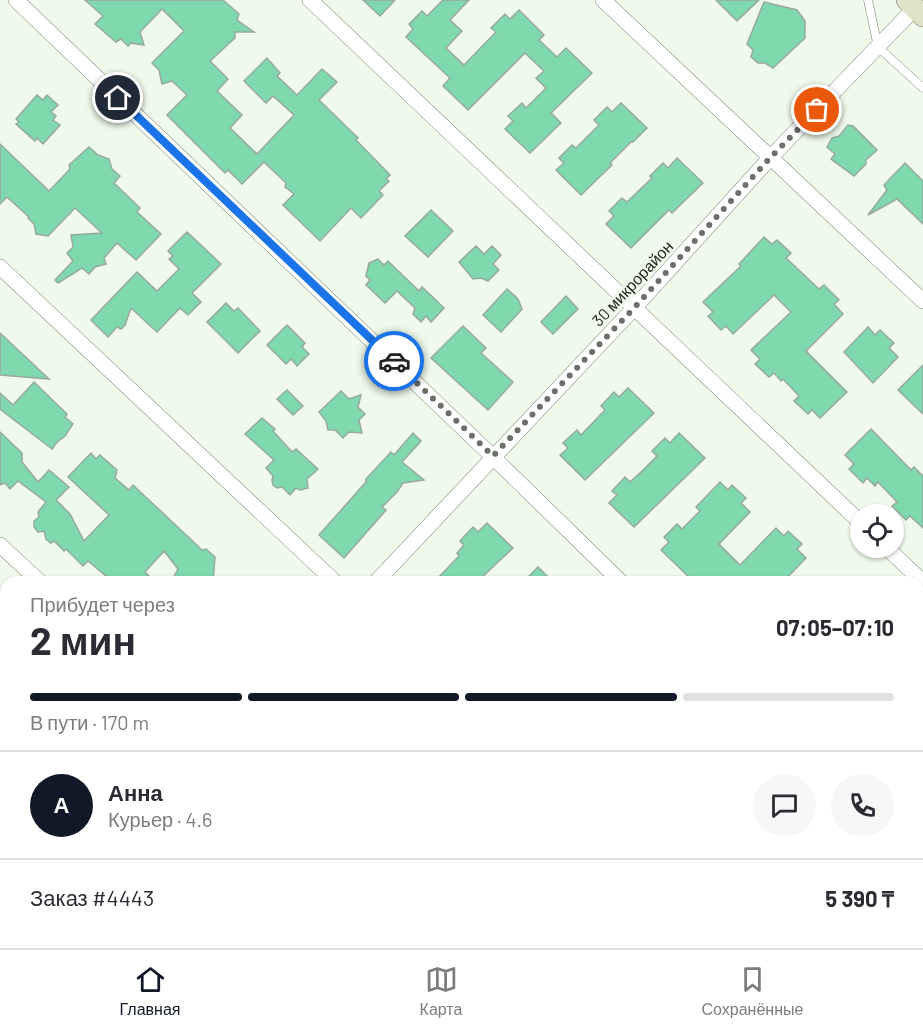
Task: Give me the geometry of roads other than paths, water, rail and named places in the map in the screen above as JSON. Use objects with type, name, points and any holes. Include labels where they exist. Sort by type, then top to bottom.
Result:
[{"type":"street","points":[[16,0],[493,456],[615,576]]},
{"type":"street","points":[[309,0],[850,512]]},
{"type":"street","points":[[603,0],[923,301]]},
{"type":"street","name":"30 микрорайон","points":[[382,576],[635,307],[770,158],[915,8]]},
{"type":"street","points":[[0,267],[329,576]]},
{"type":"street","points":[[0,545],[34,576]]},
{"type":"street","points":[[898,558],[917,576]]},
{"type":"lane","points":[[868,0],[878,47],[923,88]]}]
